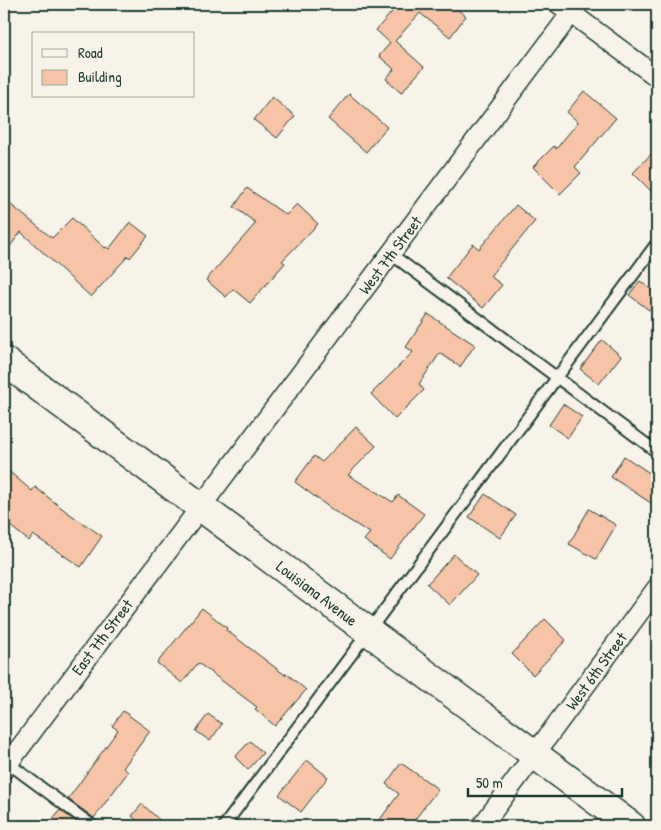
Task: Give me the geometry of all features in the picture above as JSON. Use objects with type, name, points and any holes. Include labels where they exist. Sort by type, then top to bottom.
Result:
[{"type":"main road","name":"Louisiana Avenue","points":[[4,361],[631,826]]},
{"type":"street","points":[[569,7],[657,77]]},
{"type":"street","name":"West 7th Street","points":[[200,505],[391,254],[569,7]]},
{"type":"street","name":"East 7th Street","points":[[6,766],[200,505]]},
{"type":"street","name":"West 6th Street","points":[[482,826],[657,588]]},
{"type":"lane","points":[[224,826],[657,243]]},
{"type":"lane","points":[[391,254],[657,452]]},
{"type":"lane","points":[[6,766],[93,826]]},
{"type":"building","points":[[399,4],[450,4],[466,16],[450,37],[420,13],[395,41],[424,67],[401,93],[386,79],[394,69],[379,56],[390,43],[376,30]]},
{"type":"building","points":[[584,91],[616,118],[575,167],[581,173],[560,194],[533,167],[554,146],[556,149],[578,122],[567,112]]},
{"type":"building","points":[[349,94],[387,127],[366,152],[328,119]]},
{"type":"building","points":[[272,97],[295,116],[277,138],[254,120]]},
{"type":"building","points":[[657,148],[657,197],[633,173]]},
{"type":"building","points":[[247,188],[286,215],[297,204],[318,224],[282,261],[285,263],[250,303],[233,289],[226,297],[206,280],[256,223],[234,207]]},
{"type":"building","points":[[10,204],[52,238],[72,218],[105,248],[109,249],[130,222],[148,236],[130,258],[128,256],[91,297],[21,232],[4,254],[4,211]]},
{"type":"building","points":[[516,205],[535,221],[490,276],[502,285],[483,308],[446,278],[473,244],[479,249]]},
{"type":"building","points":[[640,281],[657,294],[657,299],[649,310],[629,295]]},
{"type":"building","points":[[428,314],[475,345],[460,367],[440,353],[419,384],[424,390],[395,419],[371,394],[413,352],[406,347]]},
{"type":"building","points":[[602,340],[621,356],[599,384],[580,369]]},
{"type":"building","points":[[563,404],[582,417],[568,438],[549,425]]},
{"type":"building","points":[[356,427],[376,446],[348,475],[393,502],[398,495],[424,514],[390,559],[364,540],[370,533],[334,511],[295,482],[314,456],[322,462]]},
{"type":"building","points":[[624,456],[657,478],[657,493],[651,503],[611,477]]},
{"type":"building","points":[[4,467],[32,491],[35,487],[102,536],[81,567],[33,535],[29,541],[4,521]]},
{"type":"building","points":[[485,494],[516,515],[500,538],[469,517]]},
{"type":"building","points":[[589,509],[616,525],[596,559],[569,544]]},
{"type":"building","points":[[454,554],[477,575],[450,605],[427,584]]},
{"type":"building","points":[[202,608],[227,628],[226,630],[285,675],[286,673],[306,690],[275,726],[255,709],[257,707],[198,663],[182,683],[157,663]]},
{"type":"building","points":[[545,619],[566,640],[533,675],[512,654]]},
{"type":"building","points":[[123,711],[150,731],[123,768],[128,772],[94,818],[68,799],[118,730],[112,726]]},
{"type":"building","points":[[208,714],[222,724],[210,741],[196,731]]},
{"type":"building","points":[[250,741],[263,753],[248,770],[235,757]]},
{"type":"building","points":[[307,760],[328,777],[301,812],[279,795]]},
{"type":"building","points":[[401,763],[438,789],[410,826],[375,826],[399,794],[386,784]]},
{"type":"building","points":[[142,804],[166,826],[143,826],[132,816]]},
{"type":"building","points":[[60,810],[82,826],[47,826]]}]
